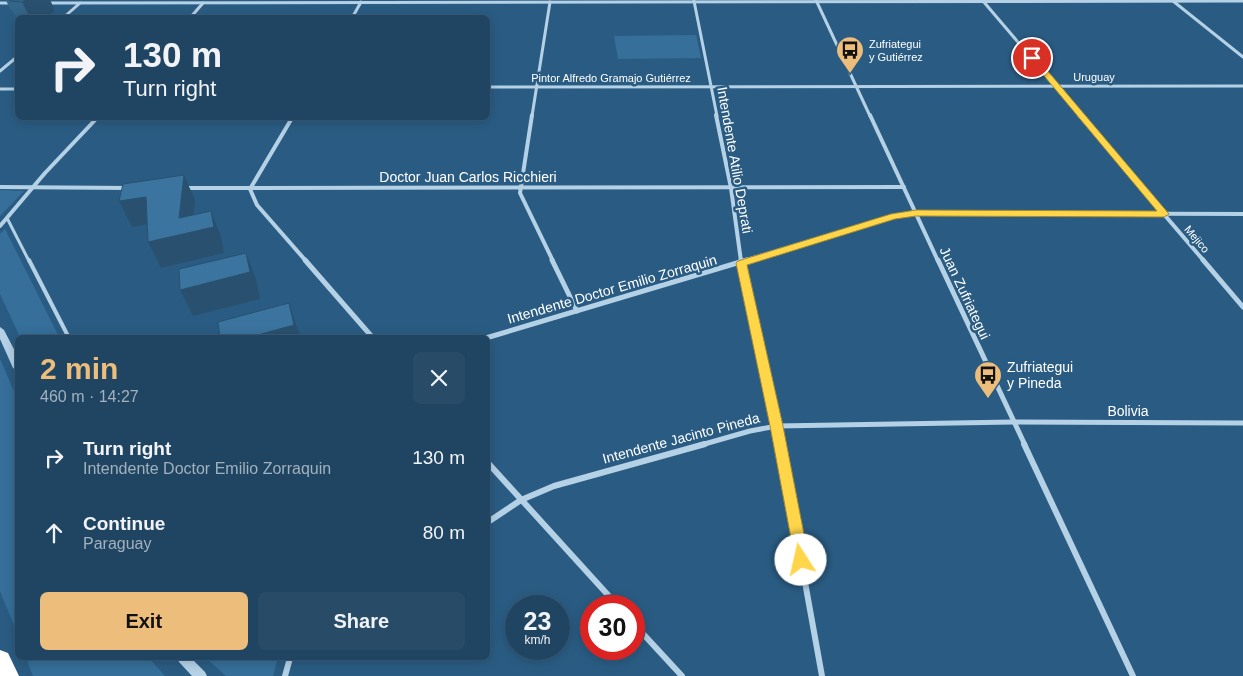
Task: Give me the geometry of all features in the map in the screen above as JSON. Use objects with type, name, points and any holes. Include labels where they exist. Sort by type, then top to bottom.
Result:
[{"type":"highway","points":[[0,660],[8,676]]},
{"type":"street","points":[[36,3],[816,0],[1243,1]]},
{"type":"street","name":"Juan Zufriategui","points":[[816,0],[1134,676]]},
{"type":"street","name":"Intendente Atilio Deprati","points":[[694,1],[731,188],[741,263],[777,426],[822,676]]},
{"type":"street","name":"Mejico","points":[[983,1],[1243,307]]},
{"type":"street","points":[[1173,1],[1243,57]]},
{"type":"street","points":[[354,15],[361,2]]},
{"type":"street","points":[[550,2],[538,87],[520,188],[521,198],[577,311]]},
{"type":"street","points":[[0,3],[18,3]]},
{"type":"street","points":[[66,15],[80,3]]},
{"type":"street","points":[[193,15],[203,3]]},
{"type":"street","points":[[0,71],[15,58]]},
{"type":"street","name":"Uruguay","points":[[855,86],[1243,86]]},
{"type":"street","name":"Pintor Alfredo Gramajo Gutiérrez","points":[[490,87],[855,86]]},
{"type":"street","points":[[0,89],[15,89]]},
{"type":"street","points":[[0,226],[95,120]]},
{"type":"street","points":[[291,120],[250,189],[257,204],[369,335]]},
{"type":"street","points":[[0,187],[132,188]]},
{"type":"street","name":"Doctor Juan Carlos Ricchieri","points":[[181,188],[904,187]]},
{"type":"street","name":"Intendente Doctor Emilio Zorraquin","points":[[490,337],[894,216],[916,213],[1243,214]]},
{"type":"street","points":[[0,330],[15,362]]},
{"type":"street","name":"Bolivia","points":[[1013,422],[1243,423]]},
{"type":"street","name":"Intendente Jacinto Pineda","points":[[490,521],[522,500],[554,486],[750,431],[777,426],[1013,422]]},
{"type":"street","points":[[490,465],[608,595]]},
{"type":"street","points":[[645,636],[682,676]]},
{"type":"street","points":[[185,660],[201,676]]},
{"type":"street","points":[[285,676],[289,660]]},
{"type":"lane","points":[[8,218],[67,335]]},
{"type":"shaded area","points":[[696,35],[701,58],[618,59],[614,36]]},
{"type":"shaded area","points":[[0,190],[24,191],[0,216]]},
{"type":"shaded area","points":[[5,229],[58,335],[19,335],[0,294],[0,234]]},
{"type":"shaded area","points":[[0,359],[15,393],[15,628],[0,591]]},
{"type":"shaded area","points":[[27,660],[151,660],[165,676],[33,676]]},
{"type":"shaded area","points":[[208,660],[277,661],[273,676],[226,676]]},
{"type":"building","points":[[9,0],[26,0],[22,2]]},
{"type":"building","points":[[184,175],[179,218],[211,211],[214,227],[148,242],[146,197],[119,201],[123,184]]},
{"type":"building","points":[[246,253],[250,272],[180,290],[179,269]]},
{"type":"building","points":[[289,303],[294,325],[258,335],[220,335],[218,322]]},
{"type":"place","name":"Zufriategui y Gutiérrez","points":[[850,74]]},
{"type":"place","name":"Zufriategui y Pineda","points":[[988,399]]},
{"type":"route","points":[[801,560],[777,426],[741,263],[894,216],[916,213],[1164,214],[1032,58]]}]
